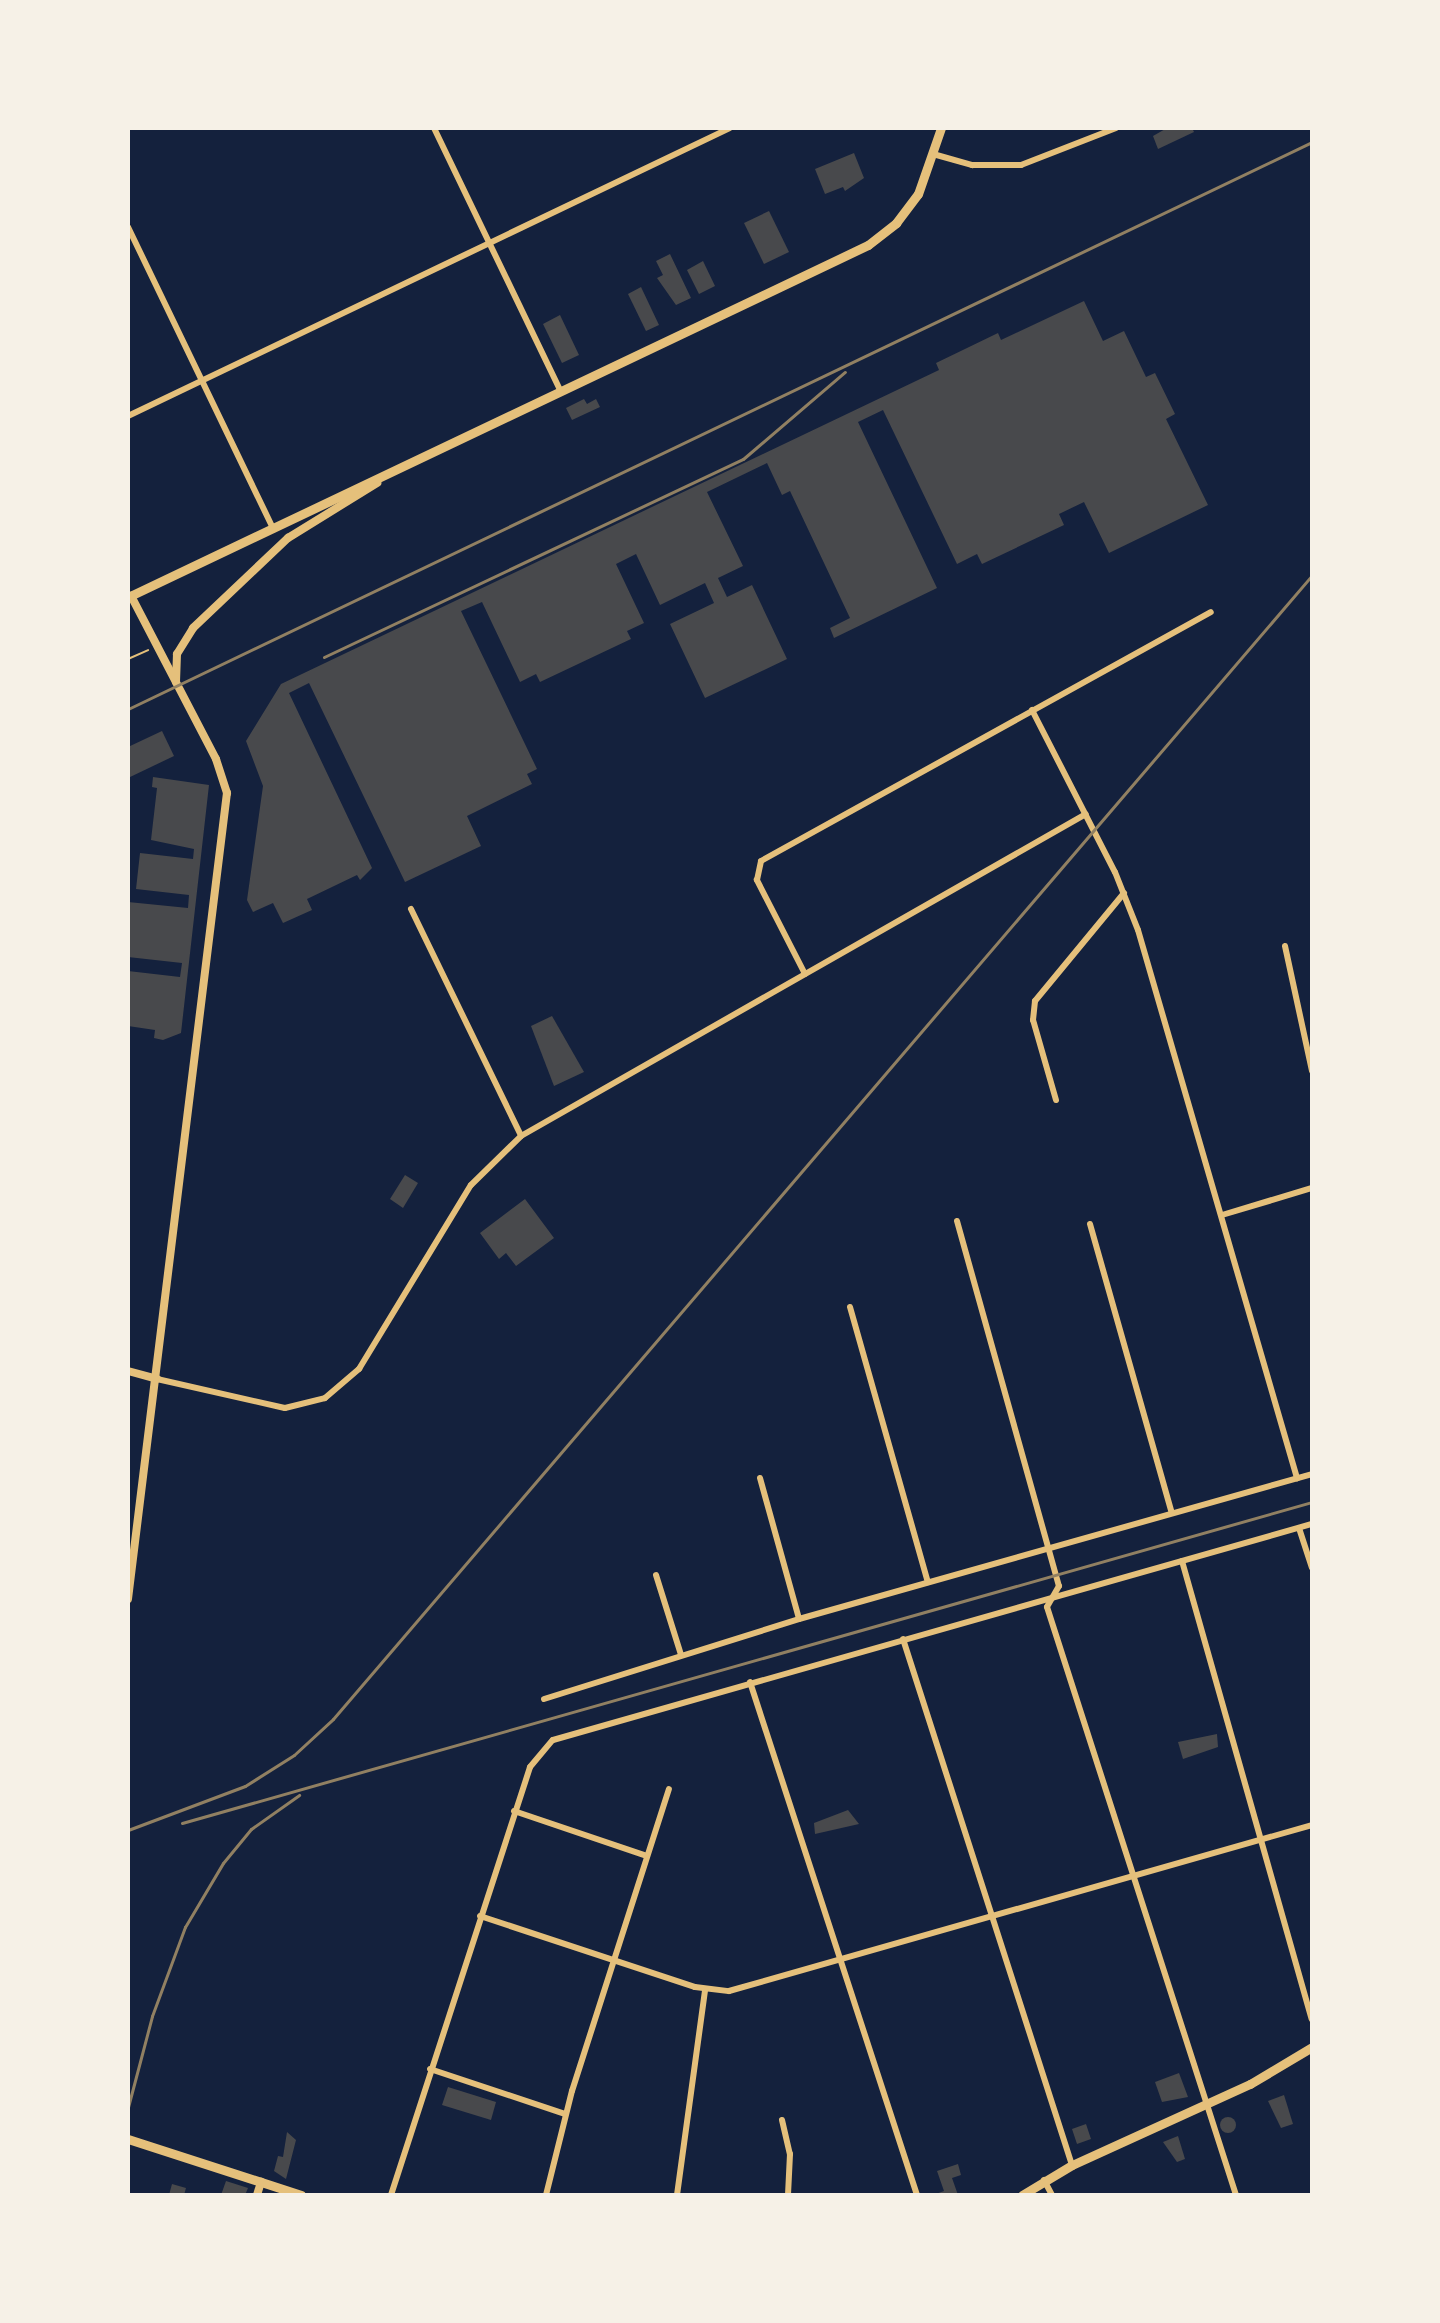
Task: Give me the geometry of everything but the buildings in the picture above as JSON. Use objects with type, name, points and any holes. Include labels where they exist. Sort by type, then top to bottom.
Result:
[{"type":"main road","points":[[129,597],[868,245],[908,209],[933,154],[941,128]]},
{"type":"main road","points":[[1022,2195],[1072,2165],[1206,2105],[1312,2047]]},
{"type":"main road","points":[[128,2139],[301,2195]]},
{"type":"street","points":[[434,128],[560,390]]},
{"type":"street","points":[[128,416],[730,128]]},
{"type":"street","points":[[933,154],[972,165],[1021,165],[1116,128]]},
{"type":"street","points":[[129,231],[273,528]]},
{"type":"street","points":[[177,686],[177,654],[187,635],[239,583],[308,523],[427,454]]},
{"type":"street","points":[[128,1599],[227,801],[222,771],[129,597]]},
{"type":"street","points":[[805,974],[757,880],[757,866],[775,850],[1211,612]]},
{"type":"street","points":[[1032,710],[1124,893],[1222,1215],[1297,1478]]},
{"type":"street","points":[[128,1371],[285,1408],[311,1404],[338,1390],[384,1329],[443,1224],[493,1160],[521,1136],[1086,814]]},
{"type":"street","points":[[1056,1100],[1033,1020],[1035,1001],[1124,893]]},
{"type":"street","points":[[411,909],[521,1136]]},
{"type":"street","points":[[1285,946],[1312,1071]]},
{"type":"street","points":[[1222,1215],[1312,1188]]},
{"type":"street","points":[[957,1221],[1048,1547],[1057,1596]]},
{"type":"street","points":[[1090,1224],[1172,1513]]},
{"type":"street","points":[[850,1307],[928,1582]]},
{"type":"street","points":[[544,1699],[799,1619],[1312,1474]]},
{"type":"street","points":[[760,1478],[799,1619]]},
{"type":"street","points":[[391,2195],[514,1811],[537,1755],[567,1733],[1312,1524]]},
{"type":"street","points":[[1299,1528],[1312,1568]]},
{"type":"street","points":[[1182,1561],[1312,2019]]},
{"type":"street","points":[[656,1575],[681,1655]]},
{"type":"street","points":[[1057,1596],[1047,1607],[1236,2195]]},
{"type":"street","points":[[903,1639],[990,1920],[1072,2165]]},
{"type":"street","points":[[750,1682],[917,2195]]},
{"type":"street","points":[[546,2195],[565,2114],[669,1789]]},
{"type":"street","points":[[514,1811],[647,1856]]},
{"type":"street","points":[[480,1916],[705,1990],[744,1988],[990,1920],[1312,1825]]},
{"type":"street","points":[[677,2195],[705,1990]]},
{"type":"street","points":[[430,2069],[565,2114]]},
{"type":"street","points":[[782,2120],[790,2154],[788,2195]]},
{"type":"street","points":[[1044,2180],[1052,2195]]},
{"type":"street","points":[[257,2195],[261,2182]]},
{"type":"path","points":[[128,659],[156,646]]},
{"type":"railway","points":[[128,709],[1312,142]]},
{"type":"railway","points":[[324,657],[743,459],[845,372]]},
{"type":"railway","points":[[128,1830],[245,1786],[294,1755],[333,1719],[1312,575]]},
{"type":"railway","points":[[182,1823],[1312,1502]]},
{"type":"railway","points":[[128,2107],[152,2016],[185,1927],[223,1863],[251,1829],[299,1795]]}]
